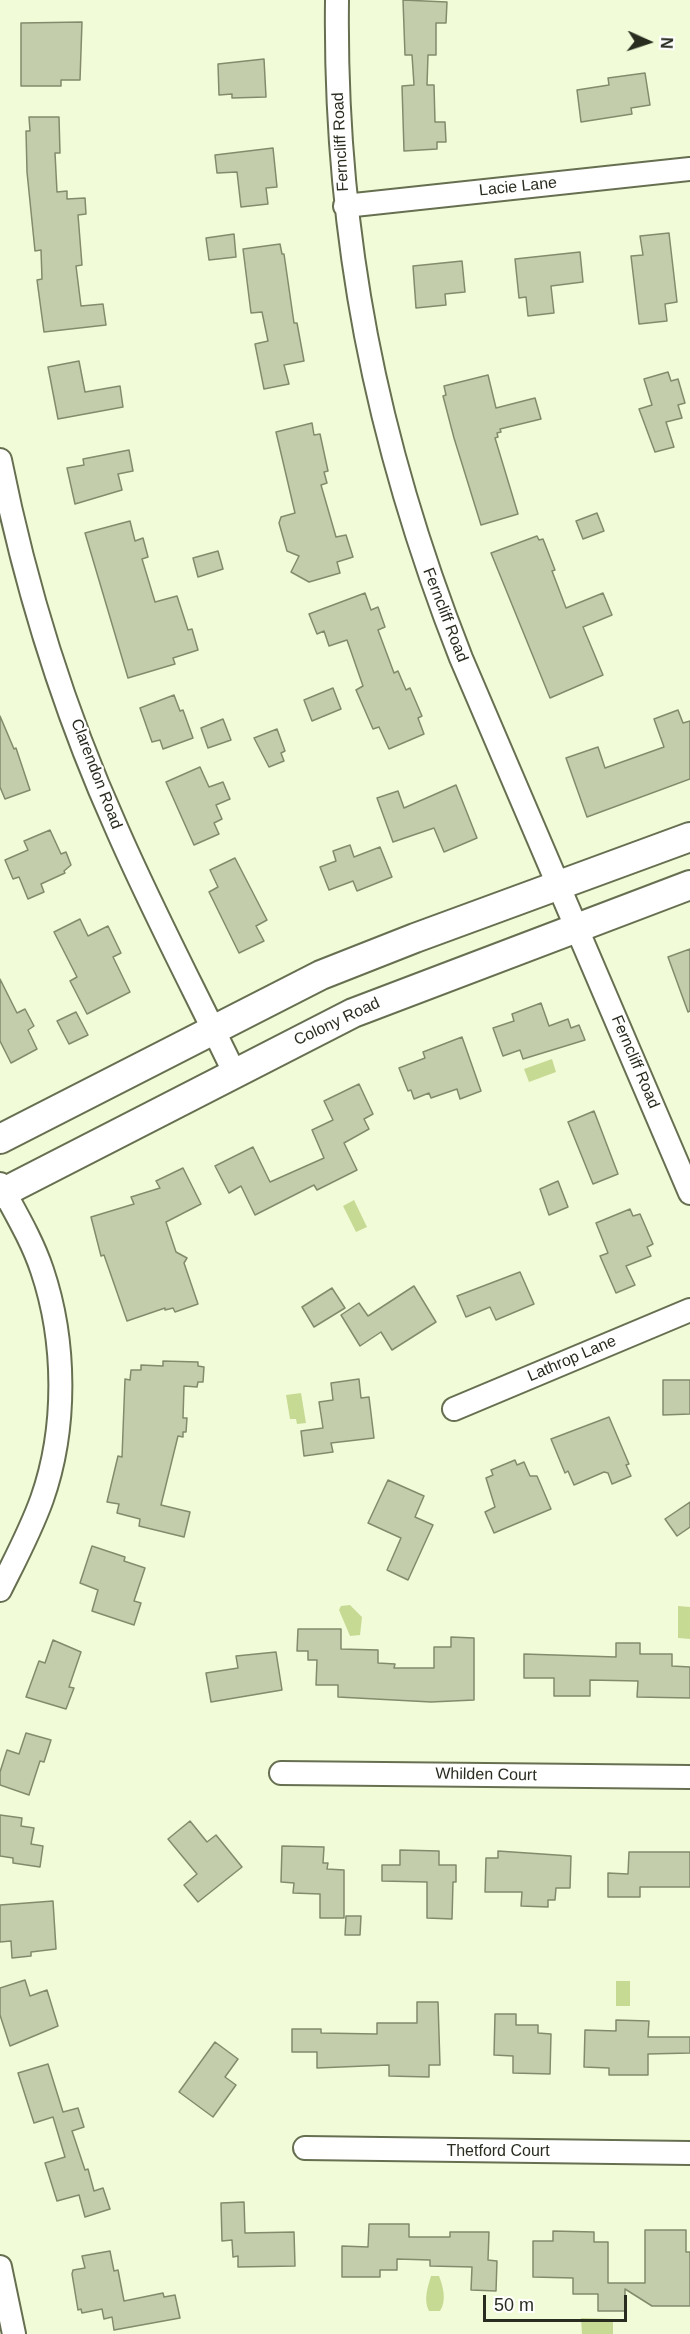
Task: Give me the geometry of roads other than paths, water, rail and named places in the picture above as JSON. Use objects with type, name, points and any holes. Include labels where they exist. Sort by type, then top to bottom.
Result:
[{"type":"street","name":"Ferncliff Road","points":[[337,0],[339,107],[345,206],[354,279],[373,381],[418,540],[461,658],[690,1192]]},
{"type":"street","name":"Lacie Lane","points":[[345,206],[690,169]]},
{"type":"street","name":"Clarendon Road","points":[[0,460],[15,527],[42,623],[87,755],[140,879],[234,1072]]},
{"type":"street","points":[[0,1139],[213,1028],[321,975],[377,952],[690,837]]},
{"type":"street","name":"Colony Road","points":[[1,1190],[357,1011],[690,885]]},
{"type":"street","points":[[0,1590],[44,1491],[54,1449],[59,1381],[54,1317],[42,1270],[1,1190]]},
{"type":"street","name":"Lathrop Lane","points":[[454,1409],[690,1310]]},
{"type":"street","name":"Whilden Court","points":[[281,1773],[690,1777]]},
{"type":"street","name":"Thetford Court","points":[[305,2148],[690,2153]]},
{"type":"street","points":[[0,2267],[14,2334]]}]
